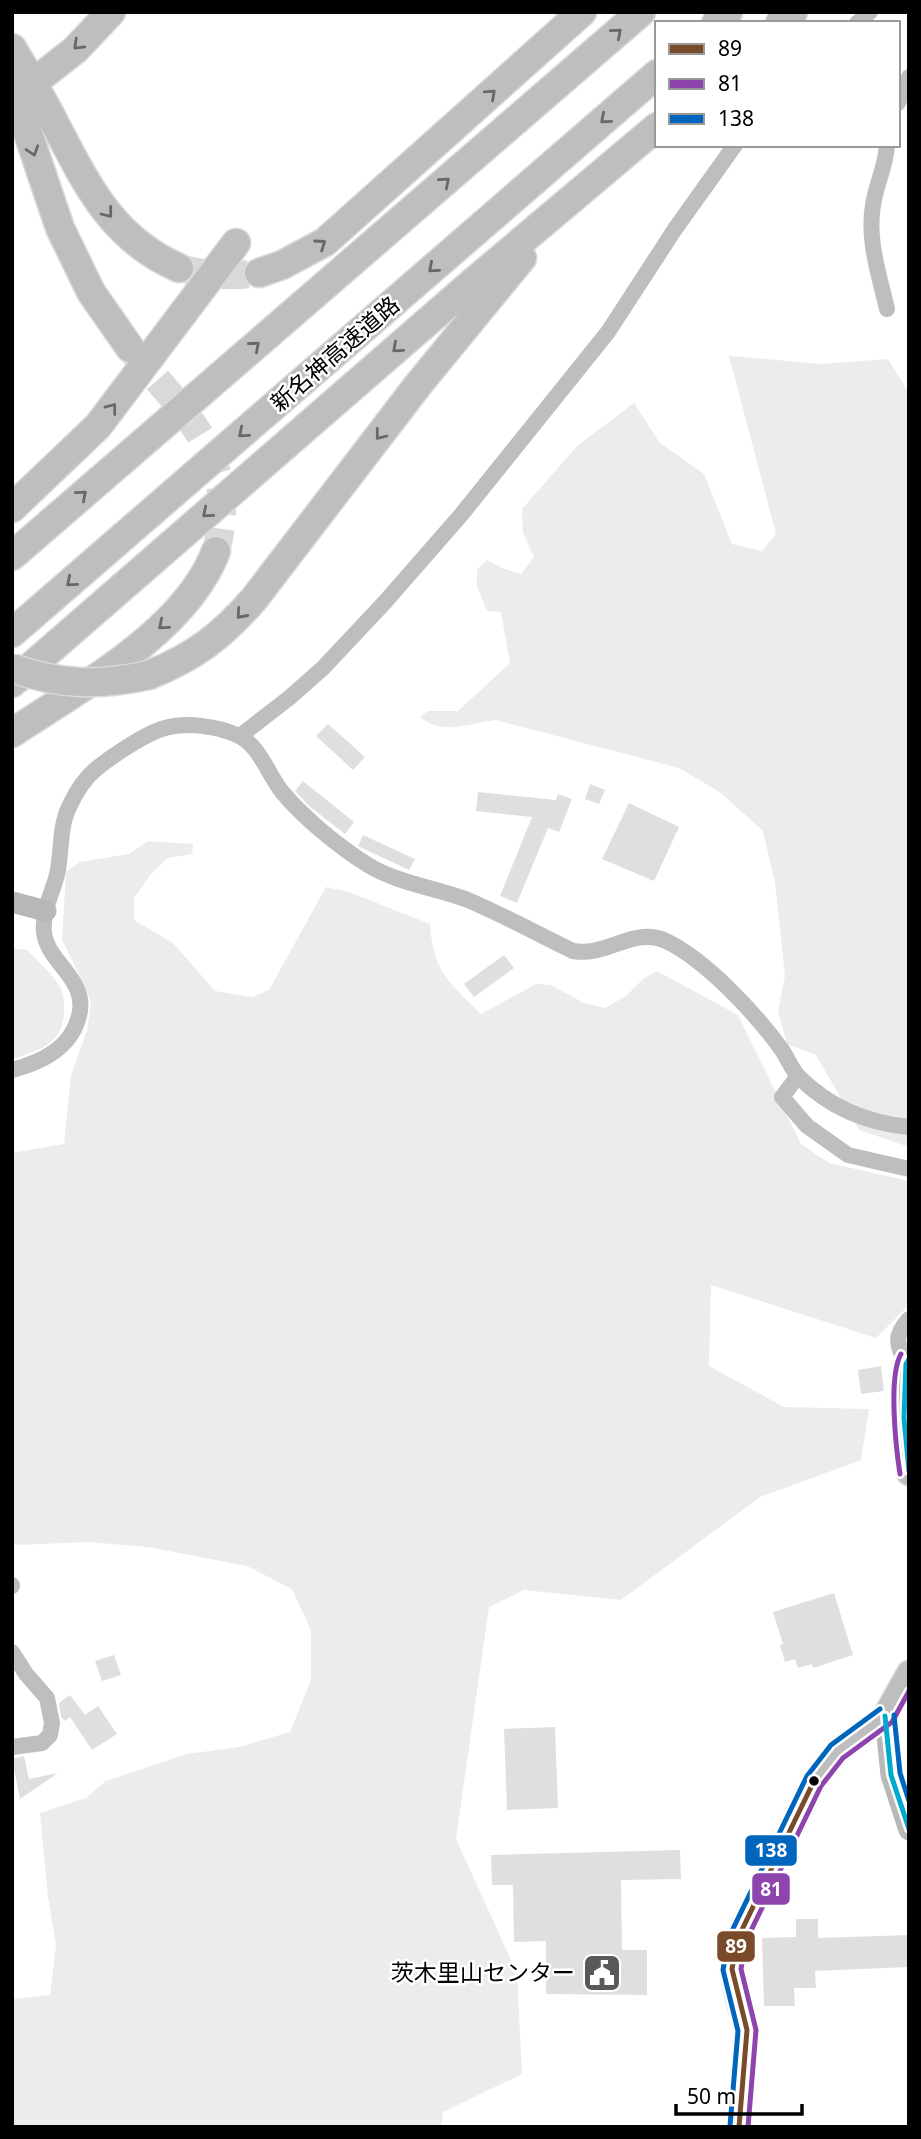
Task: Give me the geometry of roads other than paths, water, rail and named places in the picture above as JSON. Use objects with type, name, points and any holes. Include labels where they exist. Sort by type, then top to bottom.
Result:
[{"type":"highway","points":[[43,75],[75,50],[111,12]]},
{"type":"highway","points":[[259,272],[282,265],[325,242],[582,12]]},
{"type":"highway","points":[[12,556],[641,12]]},
{"type":"highway","points":[[12,48],[87,184],[105,211],[141,248],[179,268]]},
{"type":"highway","name":"新名神高速道路","points":[[12,633],[655,76]]},
{"type":"highway","points":[[12,86],[60,228],[91,292],[130,348]]},
{"type":"highway","points":[[12,683],[461,292],[655,129]]},
{"type":"highway","points":[[12,668],[34,676],[78,683],[119,682],[149,675],[177,664],[205,647],[230,626],[254,599],[494,290],[598,177]]},
{"type":"highway","points":[[12,508],[98,426],[236,243]]},
{"type":"highway","points":[[12,733],[114,664],[164,624],[197,589],[216,551]]},
{"type":"main road","points":[[12,902],[46,911]]},
{"type":"main road","points":[[907,1362],[906,1446],[909,1473]]},
{"type":"main road","points":[[739,2127],[747,2030],[732,1969],[737,1940],[814,1781],[837,1752],[886,1716],[909,1673]]},
{"type":"main road","points":[[886,1716],[891,1775],[909,1830]]},
{"type":"street","points":[[900,98],[909,77]]},
{"type":"street","points":[[240,736],[323,668],[461,515],[608,332],[675,229],[734,147]]},
{"type":"street","points":[[887,147],[873,204],[871,243],[887,309]]},
{"type":"street","points":[[12,1070],[34,1065],[54,1054],[68,1038],[80,1012],[79,995],[74,981],[48,946],[44,931],[46,911],[57,874],[62,828],[67,810],[95,769],[163,728],[189,725],[240,736],[258,752],[282,791],[303,813],[369,866],[430,890],[467,900],[573,951],[587,954],[601,951],[638,937],[663,940],[687,953],[722,981],[782,1050],[797,1076],[834,1106],[885,1125],[909,1127]]},
{"type":"street","points":[[797,1076],[782,1097],[807,1126],[848,1155],[909,1169]]},
{"type":"street","points":[[907,1362],[897,1345],[900,1329],[909,1319]]},
{"type":"street","points":[[12,1652],[26,1674],[47,1698],[51,1723],[50,1735],[42,1743],[12,1747]]},
{"type":"tunnel","points":[[179,268],[219,275],[259,273]]},
{"type":"tunnel","points":[[130,348],[188,417],[203,439],[214,463],[221,490],[222,519],[216,551]]},
{"type":"place","name":"茨木里山センター","points":[[602,1973]]}]
